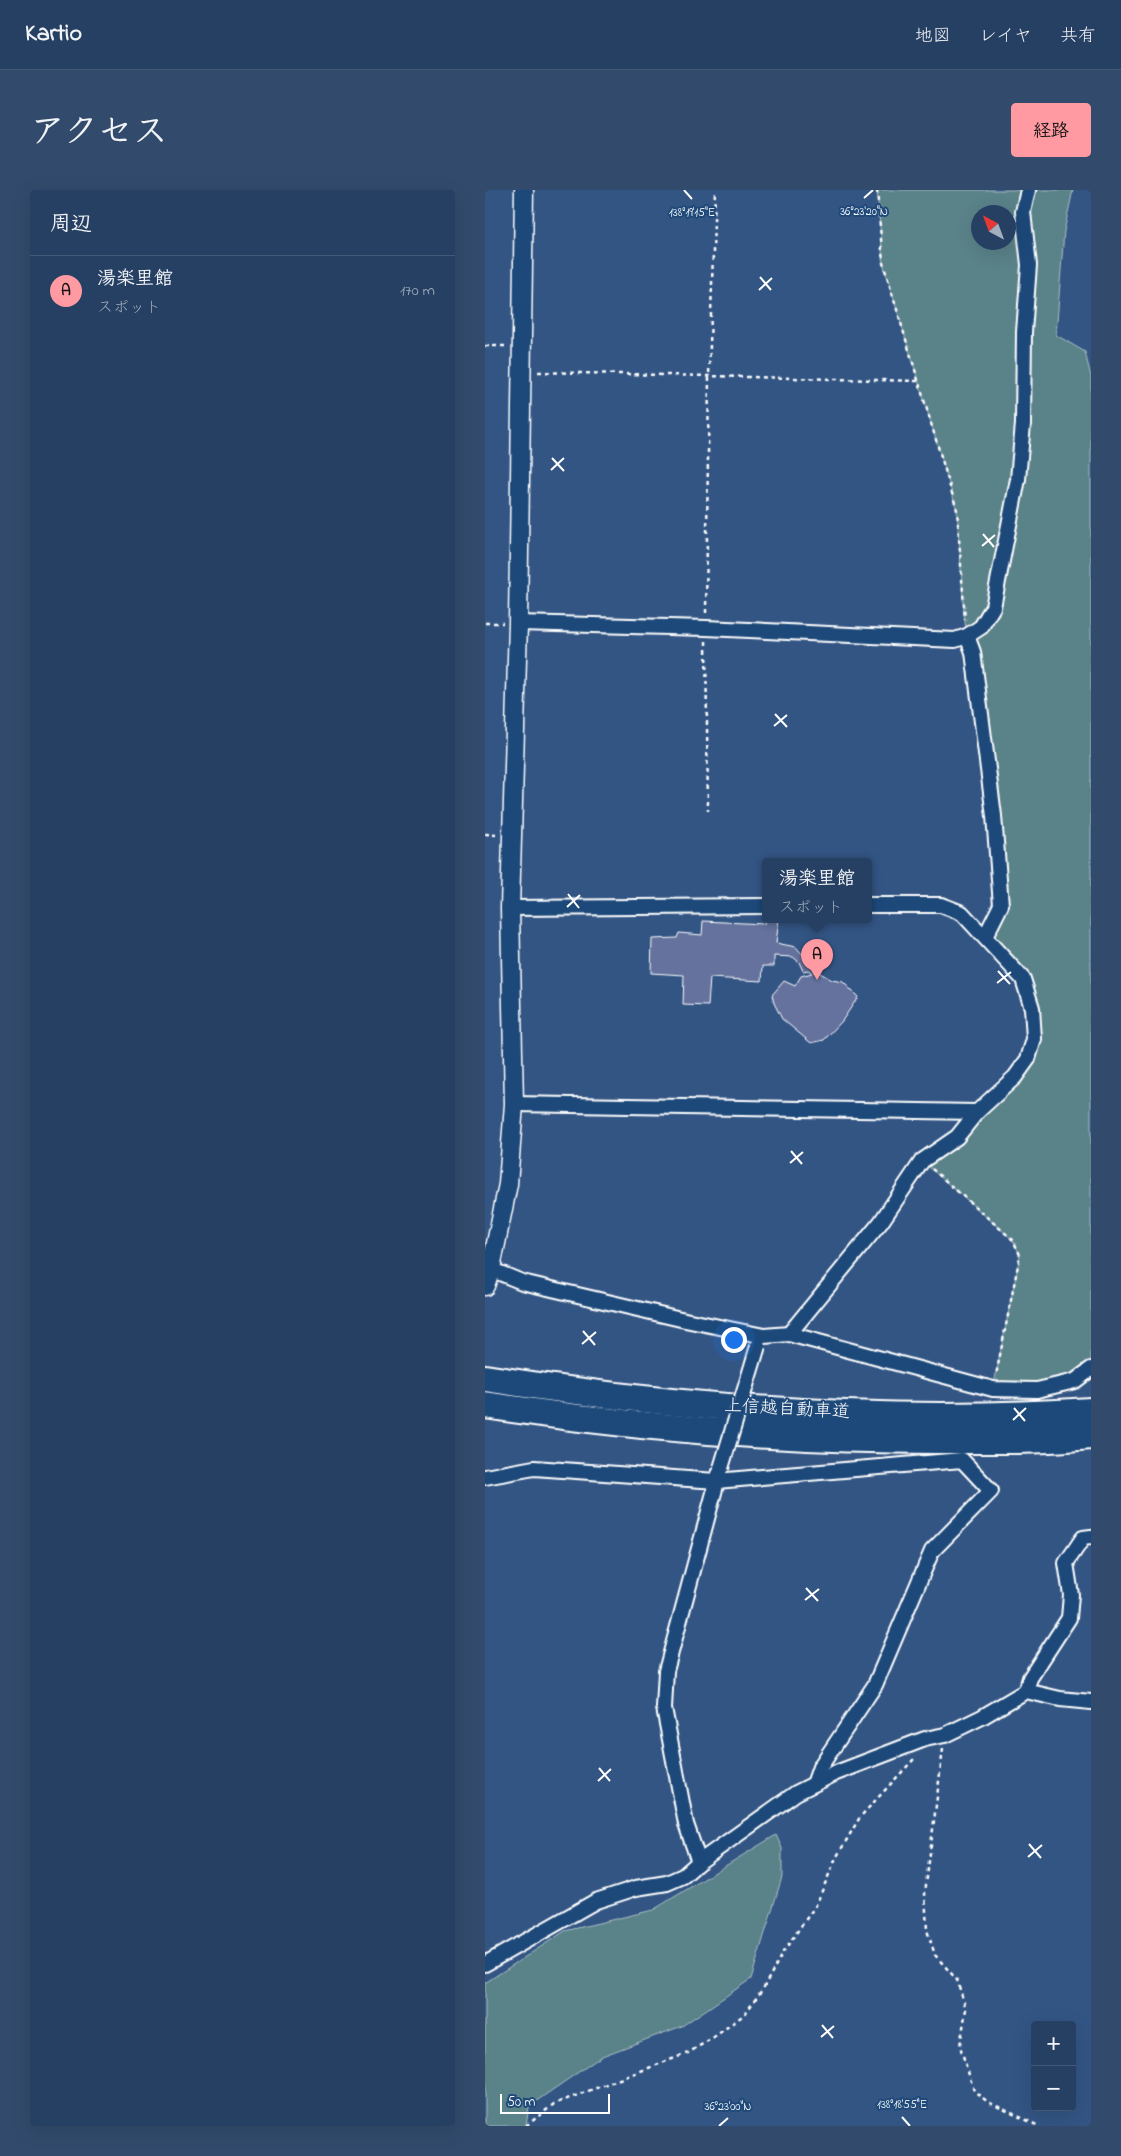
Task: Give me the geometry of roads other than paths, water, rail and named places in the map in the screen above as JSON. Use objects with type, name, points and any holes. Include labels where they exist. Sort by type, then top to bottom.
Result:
[{"type":"highway","name":"上信越自動車道","points":[[485,1378],[659,1401],[769,1410],[879,1415],[987,1415],[1091,1411]]},
{"type":"highway","name":"上信越自動車道","points":[[485,1405],[554,1416],[653,1428],[769,1436],[878,1440],[987,1440],[1091,1436]]},
{"type":"street","points":[[485,1286],[508,1184],[514,1104],[510,908],[518,623],[524,190]]},
{"type":"street","points":[[518,623],[706,628],[955,640],[967,636],[981,627],[993,607],[1018,479],[1023,424],[1024,332],[1029,265],[1023,212],[1028,190]]},
{"type":"street","points":[[967,636],[973,652],[994,816],[1001,905],[985,937]]},
{"type":"street","points":[[789,1334],[881,1222],[922,1161],[957,1137],[977,1112],[1015,1077],[1028,1059],[1034,1039],[1032,1008],[1023,979],[961,913],[941,905],[872,906]]},
{"type":"street","points":[[510,908],[762,906]]},
{"type":"street","points":[[514,1104],[977,1112]]},
{"type":"street","points":[[488,1268],[522,1282],[685,1320],[761,1341],[789,1334],[993,1389],[1037,1390],[1075,1381],[1091,1369]]},
{"type":"street","points":[[699,1862],[686,1824],[664,1708],[666,1671],[716,1481],[761,1341]]},
{"type":"street","points":[[485,1477],[535,1468],[716,1481],[962,1460],[991,1491],[932,1551],[875,1685],[820,1767],[814,1784]]},
{"type":"street","points":[[485,1964],[596,1901],[636,1888],[667,1883],[683,1876],[699,1862],[796,1793],[836,1773],[925,1739],[945,1735],[982,1717],[1026,1691],[1030,1678],[1069,1618],[1071,1595],[1067,1563],[1083,1538],[1091,1537]]},
{"type":"street","points":[[1026,1691],[1060,1699],[1091,1702]]},
{"type":"place","name":"湯楽里館","points":[[817,980]]}]
